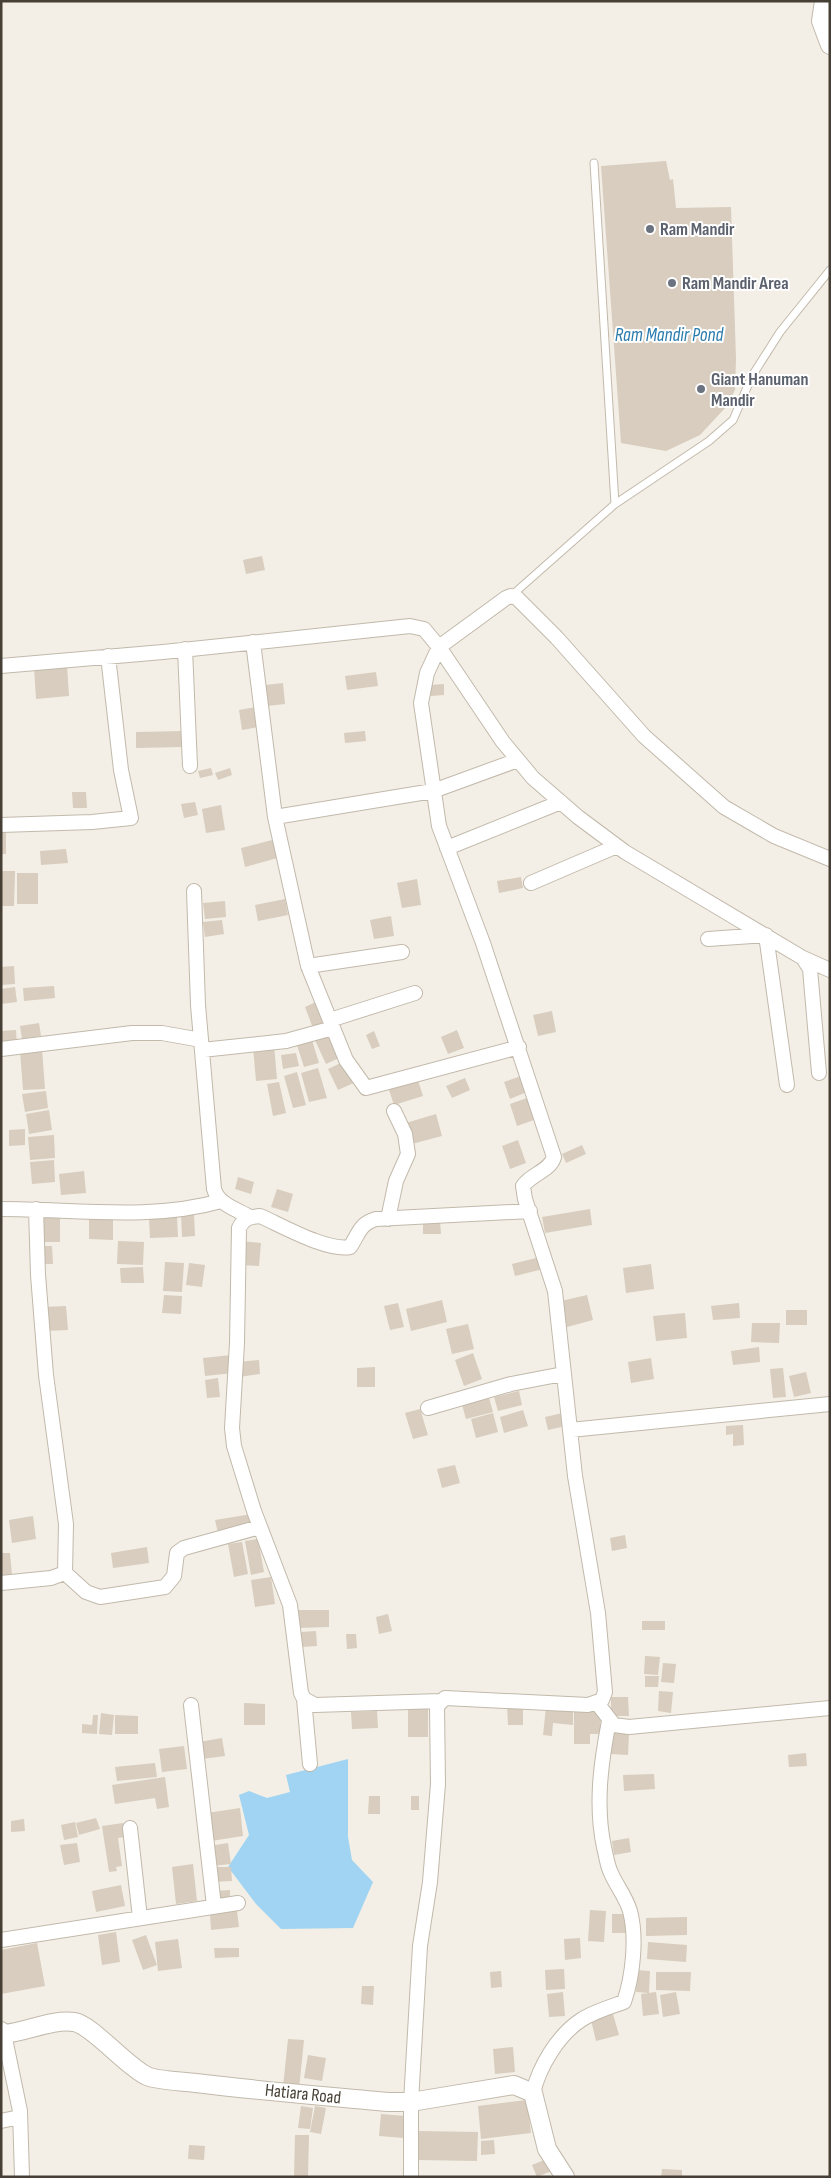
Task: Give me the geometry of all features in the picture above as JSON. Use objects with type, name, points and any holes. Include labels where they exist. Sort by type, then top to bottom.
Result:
[{"type":"street","points":[[820,4],[824,33],[830,45]]},
{"type":"street","points":[[304,1699],[315,1705],[440,1701],[445,1698],[588,1706],[602,1700],[605,1692],[598,1613],[570,1430],[555,1290],[523,1186],[528,1179],[552,1164],[554,1157],[483,943],[439,826],[421,703],[427,673],[442,645],[511,596],[523,603],[557,638],[644,736],[724,807],[774,836],[830,859]]},
{"type":"street","points":[[1,666],[410,626],[424,630],[442,645],[478,706],[518,760],[533,778],[561,802],[617,846],[803,958],[830,970]]},
{"type":"street","points":[[253,642],[275,818],[308,966],[346,1060],[366,1088],[519,1047]]},
{"type":"street","points":[[184,649],[190,766]]},
{"type":"street","points":[[1,825],[92,822],[131,818],[121,770],[108,656]]},
{"type":"street","points":[[275,818],[433,790],[518,760]]},
{"type":"street","points":[[447,848],[561,802]]},
{"type":"street","points":[[531,882],[617,846]]},
{"type":"street","points":[[194,891],[201,1045],[214,1189],[221,1201],[250,1217]]},
{"type":"street","points":[[708,939],[766,935]]},
{"type":"street","points":[[766,935],[787,1085]]},
{"type":"street","points":[[308,966],[402,952]]},
{"type":"street","points":[[803,958],[810,969],[823,1046],[819,1074]]},
{"type":"street","points":[[1,1049],[132,1033],[162,1033],[201,1045],[286,1041],[415,994]]},
{"type":"street","points":[[388,1219],[396,1181],[408,1154],[404,1134],[394,1111]]},
{"type":"street","points":[[1,1209],[118,1212],[179,1209],[221,1201]]},
{"type":"street","points":[[36,1209],[38,1275],[46,1375],[66,1524],[65,1573],[86,1592],[100,1597],[165,1587],[174,1576],[177,1553],[184,1548],[260,1527]]},
{"type":"street","points":[[310,1764],[304,1699],[301,1693],[290,1605],[238,1463],[232,1428],[237,1343],[239,1228],[242,1222],[250,1217],[260,1216],[328,1245],[341,1248],[350,1247],[360,1228],[366,1222],[388,1219],[530,1211]]},
{"type":"street","points":[[428,1408],[511,1384],[563,1374]]},
{"type":"street","points":[[570,1430],[830,1404]]},
{"type":"street","points":[[1,1583],[51,1578],[65,1573]]},
{"type":"street","points":[[411,2177],[411,2102],[420,1946],[430,1882],[435,1827],[438,1784],[436,1714],[440,1701]]},
{"type":"street","points":[[597,1703],[609,1721],[619,1727],[629,1728],[830,1708]]},
{"type":"street","points":[[191,1705],[214,1906]]},
{"type":"street","points":[[565,2177],[547,2150],[533,2093],[537,2077],[560,2041],[581,2020],[624,2002],[630,1986],[633,1940],[630,1910],[610,1871],[604,1844],[600,1796],[601,1764],[609,1721]]},
{"type":"street","points":[[130,1828],[140,1918]]},
{"type":"street","points":[[1,1940],[238,1902]]},
{"type":"street","name":"Hatiara Road","points":[[2,2032],[16,2033],[60,2022],[76,2022],[86,2026],[107,2046],[148,2076],[389,2102],[411,2102],[514,2086],[533,2093]]},
{"type":"street","points":[[2,2032],[17,2087],[22,2177]]},
{"type":"street","points":[[1,2121],[20,2117]]},
{"type":"lane","points":[[594,163],[615,504]]},
{"type":"lane","points":[[511,596],[615,504],[709,441],[733,420],[752,376],[780,332],[830,270]]},
{"type":"water","points":[[348,1759],[348,1837],[352,1860],[373,1882],[353,1928],[281,1929],[256,1904],[228,1867],[249,1835],[239,1795],[249,1791],[267,1798],[290,1792],[286,1775]]},
{"type":"building","name":"Ram Mandir Area","points":[[666,161],[670,180],[673,179],[676,208],[731,207],[736,358],[735,390],[727,406],[700,435],[666,451],[621,443],[601,166]]},
{"type":"building","points":[[262,556],[265,570],[246,574],[243,560]]},
{"type":"building","points":[[67,665],[69,696],[36,699],[34,667]]},
{"type":"building","points":[[376,672],[378,686],[347,690],[345,676]]},
{"type":"building","points":[[283,683],[285,704],[267,706],[265,685]]},
{"type":"building","points":[[444,684],[444,695],[431,696],[430,685]]},
{"type":"building","points":[[256,707],[258,727],[242,730],[239,710]]},
{"type":"building","points":[[183,731],[184,747],[136,748],[136,732]]},
{"type":"building","points":[[365,731],[366,741],[345,743],[344,733]]},
{"type":"building","points":[[211,768],[213,775],[200,778],[198,771]]},
{"type":"building","points":[[230,768],[232,775],[218,780],[215,773]]},
{"type":"building","points":[[72,792],[86,792],[87,808],[73,808]]},
{"type":"building","points":[[195,802],[198,815],[184,818],[181,804]]},
{"type":"building","points":[[221,805],[225,830],[206,833],[202,809]]},
{"type":"building","points":[[1,830],[6,830],[6,854],[1,854]]},
{"type":"building","points":[[276,839],[281,857],[245,867],[241,848]]},
{"type":"building","points":[[66,849],[68,863],[41,865],[40,851]]},
{"type":"building","points":[[1,871],[15,871],[14,906],[1,906]]},
{"type":"building","points":[[17,873],[38,873],[38,904],[17,904]]},
{"type":"building","points":[[521,877],[523,888],[499,893],[497,881]]},
{"type":"building","points":[[417,879],[421,905],[402,908],[397,883]]},
{"type":"building","points":[[285,899],[288,915],[258,921],[255,905]]},
{"type":"building","points":[[225,901],[226,917],[205,919],[203,903]]},
{"type":"building","points":[[391,916],[394,936],[374,939],[370,920]]},
{"type":"building","points":[[222,920],[224,934],[205,937],[203,922]]},
{"type":"building","points":[[14,966],[15,984],[1,985],[1,967]]},
{"type":"building","points":[[54,986],[55,998],[24,1001],[23,988]]},
{"type":"building","points":[[15,987],[17,1002],[1,1004],[1,989]]},
{"type":"building","points":[[320,1000],[329,1022],[313,1028],[305,1007]]},
{"type":"building","points":[[552,1011],[556,1032],[538,1036],[533,1015]]},
{"type":"building","points":[[39,1023],[41,1036],[22,1039],[20,1026]]},
{"type":"building","points":[[16,1030],[17,1046],[1,1047],[1,1031]]},
{"type":"building","points":[[457,1030],[464,1048],[448,1054],[441,1037]]},
{"type":"building","points":[[374,1031],[380,1046],[372,1049],[366,1035]]},
{"type":"building","points":[[329,1032],[341,1057],[326,1064],[314,1038]]},
{"type":"building","points":[[311,1037],[319,1063],[304,1067],[296,1042]]},
{"type":"building","points":[[274,1045],[277,1079],[256,1081],[253,1047]]},
{"type":"building","points":[[42,1049],[45,1089],[23,1090],[20,1051]]},
{"type":"building","points":[[296,1053],[299,1066],[283,1069],[281,1055]]},
{"type":"building","points":[[345,1061],[356,1082],[338,1090],[328,1069]]},
{"type":"building","points":[[318,1068],[327,1098],[309,1102],[301,1073]]},
{"type":"building","points":[[297,1072],[306,1105],[293,1108],[284,1076]]},
{"type":"building","points":[[521,1076],[527,1092],[510,1099],[504,1082]]},
{"type":"building","points":[[417,1077],[423,1096],[394,1105],[388,1087]]},
{"type":"building","points":[[465,1078],[470,1090],[452,1098],[446,1086]]},
{"type":"building","points":[[279,1082],[286,1113],[273,1116],[267,1084]]},
{"type":"building","points":[[46,1091],[48,1108],[25,1112],[22,1094]]},
{"type":"building","points":[[527,1098],[534,1120],[517,1126],[510,1104]]},
{"type":"building","points":[[49,1110],[52,1130],[29,1134],[26,1114]]},
{"type":"building","points":[[436,1114],[442,1136],[412,1144],[406,1123]]},
{"type":"building","points":[[25,1129],[25,1145],[9,1146],[9,1130]]},
{"type":"building","points":[[54,1135],[55,1158],[30,1160],[28,1137]]},
{"type":"building","points":[[518,1140],[526,1163],[510,1169],[502,1146]]},
{"type":"building","points":[[582,1145],[586,1154],[566,1163],[562,1154]]},
{"type":"building","points":[[54,1160],[55,1182],[32,1184],[30,1162]]},
{"type":"building","points":[[84,1171],[86,1193],[61,1195],[59,1174]]},
{"type":"building","points":[[238,1177],[254,1182],[251,1194],[235,1189]]},
{"type":"building","points":[[277,1189],[293,1194],[288,1212],[271,1207]]},
{"type":"building","points":[[590,1209],[592,1225],[545,1233],[542,1217]]},
{"type":"building","points":[[194,1214],[195,1236],[182,1237],[181,1215]]},
{"type":"building","points":[[177,1216],[178,1237],[150,1238],[149,1218]]},
{"type":"building","points":[[39,1218],[60,1218],[60,1242],[39,1242]]},
{"type":"building","points":[[89,1219],[113,1219],[113,1240],[89,1239]]},
{"type":"building","points":[[423,1221],[440,1221],[441,1234],[423,1234]]},
{"type":"building","points":[[118,1241],[144,1242],[143,1265],[117,1264]]},
{"type":"building","points":[[240,1241],[261,1243],[259,1266],[238,1265]]},
{"type":"building","points":[[40,1246],[52,1246],[53,1264],[41,1264]]},
{"type":"building","points":[[544,1256],[547,1268],[515,1276],[512,1264]]},
{"type":"building","points":[[165,1262],[184,1263],[182,1292],[163,1291]]},
{"type":"building","points":[[189,1263],[205,1265],[202,1287],[186,1285]]},
{"type":"building","points":[[651,1264],[654,1289],[626,1293],[623,1268]]},
{"type":"building","points":[[143,1267],[144,1283],[121,1283],[120,1268]]},
{"type":"building","points":[[164,1295],[182,1296],[181,1314],[162,1313]]},
{"type":"building","points":[[587,1295],[593,1320],[567,1327],[561,1301]]},
{"type":"building","points":[[442,1300],[447,1322],[411,1331],[406,1309]]},
{"type":"building","points":[[398,1303],[404,1327],[390,1330],[384,1306]]},
{"type":"building","points":[[739,1303],[740,1318],[713,1320],[711,1306]]},
{"type":"building","points":[[66,1306],[68,1330],[46,1331],[44,1307]]},
{"type":"building","points":[[786,1310],[807,1310],[807,1325],[786,1325]]},
{"type":"building","points":[[685,1313],[687,1338],[656,1341],[653,1316]]},
{"type":"building","points":[[752,1323],[780,1323],[779,1343],[751,1342]]},
{"type":"building","points":[[468,1324],[474,1349],[452,1354],[446,1329]]},
{"type":"building","points":[[759,1347],[760,1362],[733,1365],[731,1351]]},
{"type":"building","points":[[473,1353],[482,1379],[464,1386],[455,1360]]},
{"type":"building","points":[[231,1355],[233,1373],[205,1376],[203,1358]]},
{"type":"building","points":[[651,1358],[654,1379],[631,1383],[628,1362]]},
{"type":"building","points":[[259,1360],[260,1374],[239,1377],[237,1362]]},
{"type":"building","points":[[375,1367],[375,1387],[357,1387],[357,1368]]},
{"type":"building","points":[[783,1368],[786,1397],[773,1398],[770,1369]]},
{"type":"building","points":[[806,1372],[811,1393],[794,1397],[789,1376]]},
{"type":"building","points":[[218,1378],[220,1397],[207,1398],[205,1380]]},
{"type":"building","points":[[519,1391],[522,1405],[498,1411],[494,1397]]},
{"type":"building","points":[[488,1394],[493,1412],[466,1419],[461,1401]]},
{"type":"building","points":[[420,1409],[428,1435],[413,1439],[405,1413]]},
{"type":"building","points":[[523,1410],[528,1426],[504,1433],[500,1417]]},
{"type":"building","points":[[493,1413],[498,1432],[476,1438],[471,1419]]},
{"type":"building","points":[[563,1413],[566,1426],[548,1430],[545,1417]]},
{"type":"building","points":[[743,1425],[744,1445],[733,1446],[733,1434],[726,1435],[726,1426]]},
{"type":"building","points":[[455,1465],[460,1483],[442,1488],[437,1469]]},
{"type":"building","points":[[252,1514],[254,1526],[218,1533],[215,1520]]},
{"type":"building","points":[[33,1516],[36,1539],[12,1543],[9,1520]]},
{"type":"building","points":[[625,1535],[627,1548],[612,1551],[610,1538]]},
{"type":"building","points":[[258,1539],[264,1572],[251,1575],[245,1541]]},
{"type":"building","points":[[242,1542],[248,1574],[234,1577],[228,1544]]},
{"type":"building","points":[[147,1547],[149,1563],[113,1568],[111,1553]]},
{"type":"building","points":[[1,1553],[10,1553],[12,1575],[1,1577]]},
{"type":"building","points":[[271,1577],[275,1604],[255,1607],[251,1580]]},
{"type":"building","points":[[298,1610],[329,1610],[329,1627],[299,1628]]},
{"type":"building","points":[[388,1614],[392,1631],[379,1634],[376,1617]]},
{"type":"building","points":[[642,1621],[665,1621],[665,1630],[642,1630]]},
{"type":"building","points":[[316,1631],[317,1646],[300,1647],[300,1632]]},
{"type":"building","points":[[346,1634],[356,1634],[357,1648],[347,1649]]},
{"type":"building","points":[[645,1656],[660,1657],[658,1675],[644,1674]]},
{"type":"building","points":[[663,1663],[676,1664],[674,1683],[661,1682]]},
{"type":"building","points":[[645,1676],[659,1676],[658,1687],[645,1687]]},
{"type":"building","points":[[659,1691],[673,1692],[671,1713],[658,1711]]},
{"type":"building","points":[[611,1697],[628,1697],[629,1716],[611,1716]]},
{"type":"building","points":[[244,1703],[265,1704],[265,1725],[244,1725]]},
{"type":"building","points":[[507,1705],[523,1706],[523,1725],[508,1725]]},
{"type":"building","points":[[408,1707],[428,1707],[428,1737],[408,1737]]},
{"type":"building","points":[[546,1707],[573,1710],[573,1725],[553,1723],[552,1736],[543,1735]]},
{"type":"building","points":[[377,1711],[378,1728],[352,1729],[351,1712]]},
{"type":"building","points":[[574,1712],[601,1712],[600,1734],[590,1734],[590,1744],[574,1744]]},
{"type":"building","points":[[101,1713],[114,1715],[112,1735],[99,1734]]},
{"type":"building","points":[[93,1715],[98,1715],[97,1734],[82,1733],[82,1724],[92,1725]]},
{"type":"building","points":[[115,1715],[138,1716],[138,1734],[115,1734]]},
{"type":"building","points":[[611,1733],[629,1733],[628,1755],[610,1754]]},
{"type":"building","points":[[222,1738],[225,1756],[202,1759],[199,1742]]},
{"type":"building","points":[[184,1746],[187,1769],[162,1772],[159,1749]]},
{"type":"building","points":[[806,1753],[807,1766],[789,1767],[788,1755]]},
{"type":"building","points":[[155,1763],[157,1777],[117,1781],[115,1767]]},
{"type":"building","points":[[654,1774],[655,1789],[624,1791],[623,1775]]},
{"type":"building","points":[[165,1777],[169,1807],[157,1809],[155,1798],[115,1804],[112,1785]]},
{"type":"building","points":[[369,1796],[380,1796],[380,1814],[368,1814]]},
{"type":"building","points":[[411,1796],[419,1796],[419,1810],[411,1810]]},
{"type":"building","points":[[240,1808],[243,1836],[211,1841],[207,1813]]},
{"type":"building","points":[[96,1818],[100,1829],[79,1835],[76,1823]]},
{"type":"building","points":[[24,1819],[25,1831],[11,1832],[11,1821]]},
{"type":"building","points":[[75,1822],[78,1837],[64,1840],[61,1825]]},
{"type":"building","points":[[123,1823],[125,1837],[118,1838],[122,1866],[116,1867],[117,1871],[109,1872],[102,1826]]},
{"type":"building","points":[[629,1838],[631,1852],[614,1855],[612,1841]]},
{"type":"building","points":[[77,1843],[80,1862],[64,1865],[60,1845]]},
{"type":"building","points":[[228,1843],[231,1864],[212,1866],[209,1846]]},
{"type":"building","points":[[193,1864],[197,1901],[176,1904],[172,1867]]},
{"type":"building","points":[[212,1867],[231,1867],[232,1881],[212,1882]]},
{"type":"building","points":[[121,1885],[125,1906],[96,1912],[92,1891]]},
{"type":"building","points":[[230,1890],[230,1900],[215,1901],[215,1891]]},
{"type":"building","points":[[590,1910],[606,1911],[604,1942],[588,1941]]},
{"type":"building","points":[[237,1911],[239,1927],[211,1930],[210,1914]]},
{"type":"building","points":[[612,1914],[628,1914],[628,1933],[612,1933]]},
{"type":"building","points":[[687,1917],[687,1935],[646,1936],[646,1918]]},
{"type":"building","points":[[116,1932],[120,1962],[102,1965],[98,1935]]},
{"type":"building","points":[[146,1935],[157,1965],[143,1970],[132,1940]]},
{"type":"building","points":[[580,1938],[581,1958],[565,1960],[564,1939]]},
{"type":"building","points":[[178,1939],[182,1968],[158,1971],[155,1942]]},
{"type":"building","points":[[648,1942],[687,1945],[686,1962],[647,1959]]},
{"type":"building","points":[[37,1943],[45,1986],[1,1994],[1,1950]]},
{"type":"building","points":[[214,1948],[239,1948],[239,1957],[215,1958]]},
{"type":"building","points":[[564,1969],[565,1989],[546,1990],[545,1970]]},
{"type":"building","points":[[637,1970],[650,1971],[649,1993],[636,1992]]},
{"type":"building","points":[[501,1971],[502,1987],[491,1988],[490,1972]]},
{"type":"building","points":[[656,1972],[691,1972],[690,1991],[656,1990]]},
{"type":"building","points":[[362,1986],[374,1986],[373,2005],[361,2004]]},
{"type":"building","points":[[563,1992],[565,2016],[549,2017],[547,1994]]},
{"type":"building","points":[[656,1992],[659,2014],[643,2016],[641,1994]]},
{"type":"building","points":[[676,1992],[680,2014],[663,2017],[660,1995]]},
{"type":"building","points":[[613,2014],[619,2035],[596,2041],[591,2020]]},
{"type":"building","points":[[288,2039],[304,2040],[299,2089],[283,2087]]},
{"type":"building","points":[[513,2047],[515,2072],[495,2074],[493,2049]]},
{"type":"building","points":[[308,2055],[326,2058],[322,2081],[304,2078]]},
{"type":"building","points":[[527,2100],[531,2133],[481,2139],[478,2106]]},
{"type":"building","points":[[301,2106],[313,2108],[310,2129],[298,2128]]},
{"type":"building","points":[[315,2106],[326,2108],[321,2134],[310,2132]]},
{"type":"building","points":[[381,2114],[406,2116],[404,2138],[379,2136]]},
{"type":"building","points":[[417,2131],[478,2132],[477,2161],[417,2160]]},
{"type":"building","points":[[295,2135],[309,2135],[308,2177],[294,2177]]},
{"type":"building","points":[[494,2140],[495,2154],[481,2155],[481,2141]]},
{"type":"building","points":[[189,2145],[205,2146],[204,2160],[188,2159]]},
{"type":"building","points":[[549,2158],[554,2170],[537,2177],[532,2165]]},
{"type":"building","points":[[662,2169],[682,2170],[682,2177],[661,2177]]},
{"type":"place","name":"Ram Mandir","points":[[650,229]]},
{"type":"place","name":"Ram Mandir Area","points":[[672,283]]},
{"type":"place","name":"Giant Hanuman Mandir","points":[[701,389]]},
{"type":"water label","name":"Ram Mandir Pond","points":[[669,335]]}]
